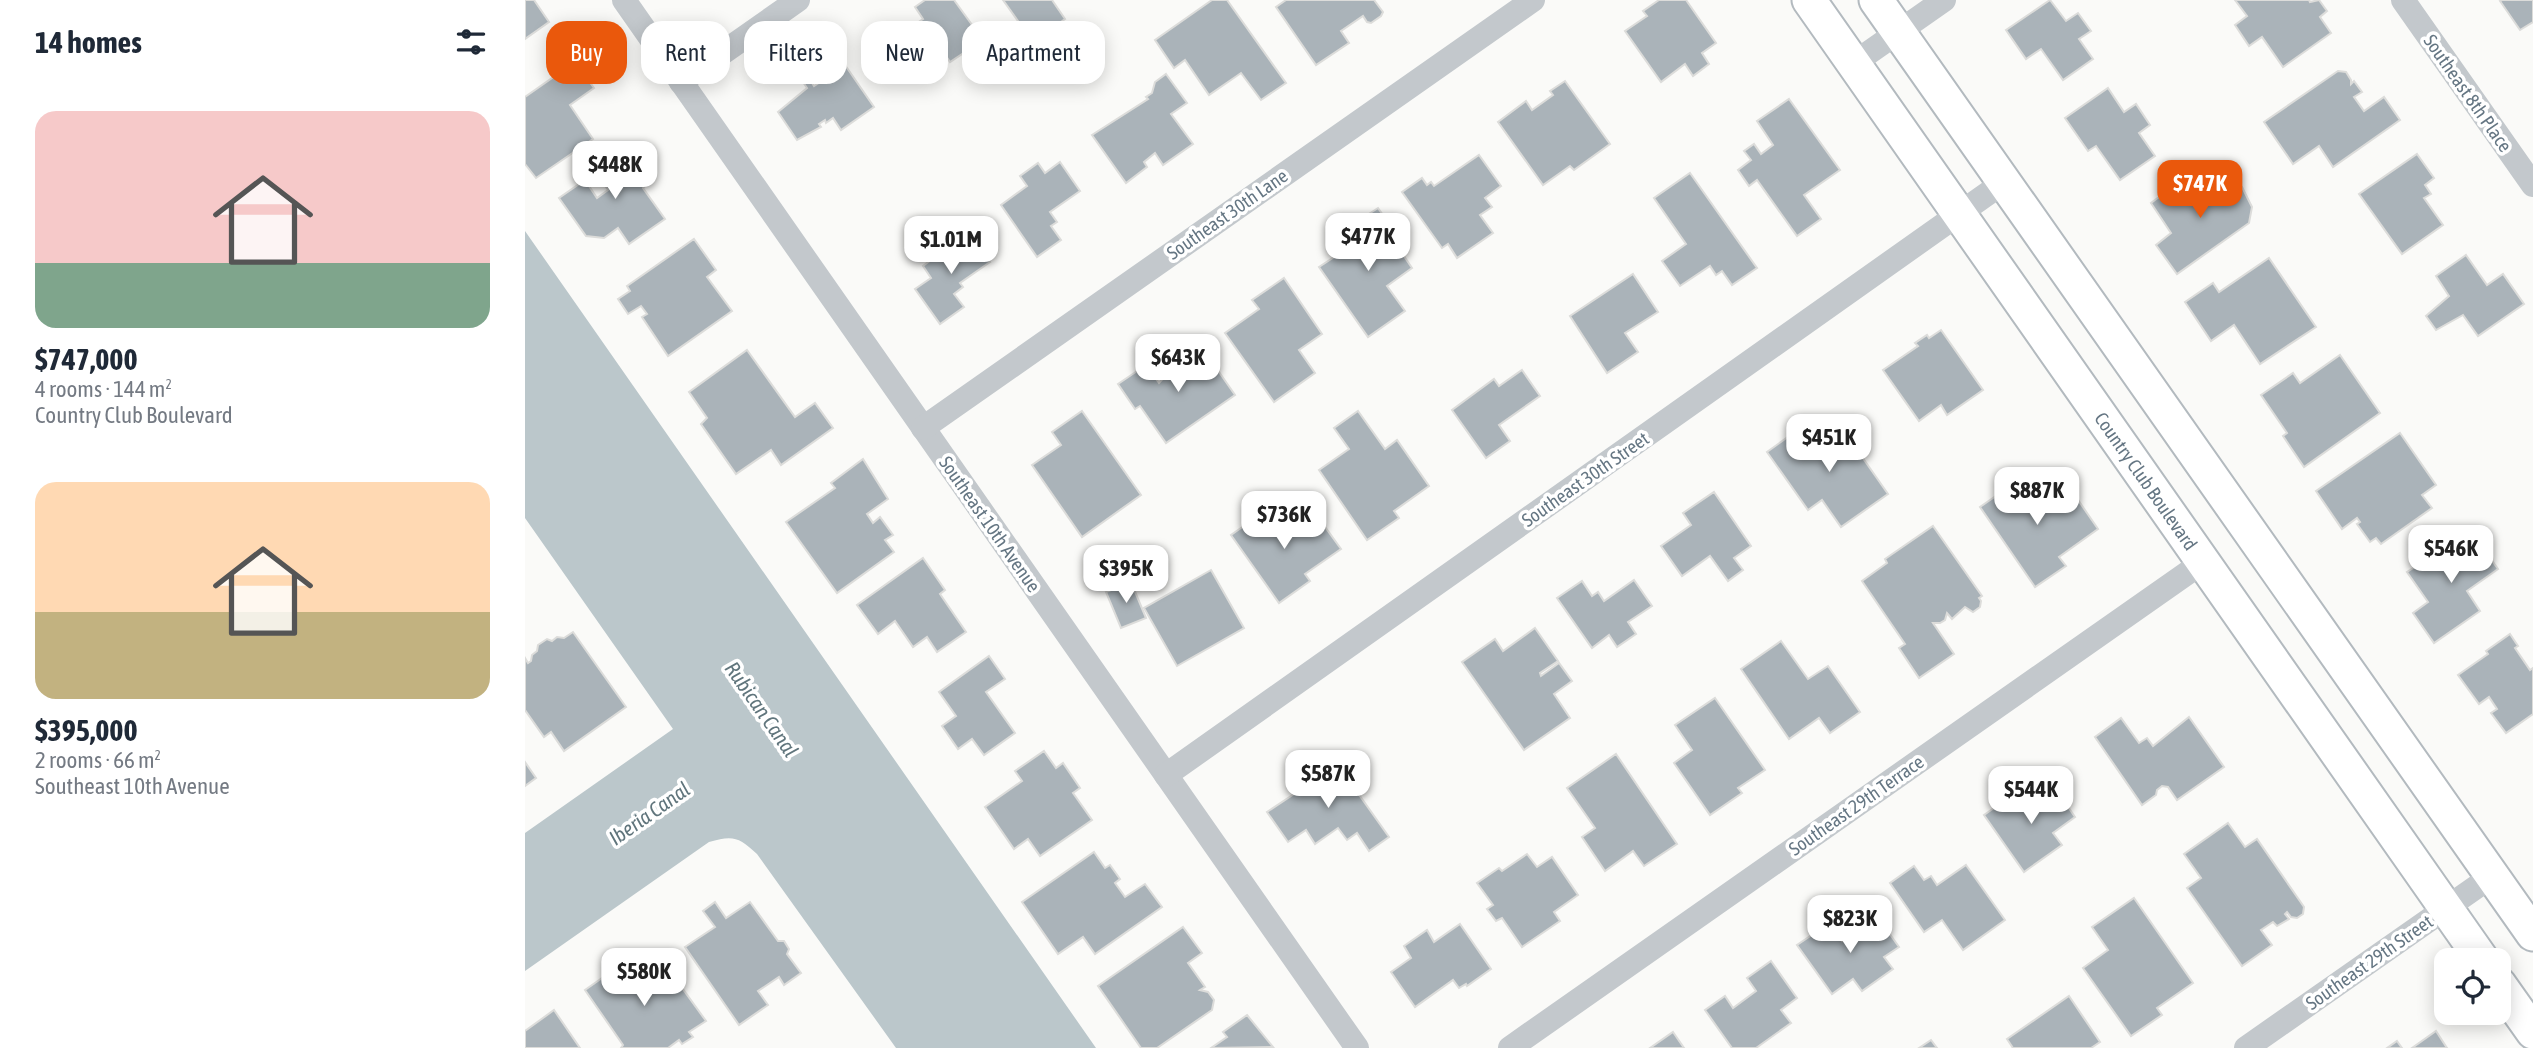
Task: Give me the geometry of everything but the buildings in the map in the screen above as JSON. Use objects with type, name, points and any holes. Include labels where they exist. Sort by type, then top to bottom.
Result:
[{"type":"main road","name":"Country Club Boulevard","points":[[1809,0],[2474,948]]},
{"type":"main road","points":[[1876,0],[2533,934]]},
{"type":"main road","points":[[2511,1001],[2533,1032]]},
{"type":"street","name":"Southeast 10th Avenue","points":[[624,0],[641,24]]},
{"type":"street","points":[[730,48],[798,0]]},
{"type":"street","name":"Southeast 30th Lane","points":[[923,428],[1532,0]]},
{"type":"street","points":[[1854,64],[1944,0]]},
{"type":"street","name":"Southeast 8th Place","points":[[2403,0],[2533,185]]},
{"type":"street","name":"Southeast 10th Avenue","points":[[682,84],[1357,1048]]},
{"type":"street","name":"Southeast 30th Street","points":[[1166,775],[2004,182]]},
{"type":"street","name":"Southeast 29th Terrace","points":[[1510,1048],[2203,562]]},
{"type":"street","name":"Southeast 29th Street","points":[[2246,1048],[2492,876]]},
{"type":"water","points":[[525,231],[1096,1048],[896,1048],[757,854],[740,841],[730,838],[709,842],[525,971],[525,833],[673,729],[525,518]]},
{"type":"water label","name":"Rubican Canal","points":[[762,709]]},
{"type":"water label","name":"Iberia Canal","points":[[649,813]]}]
